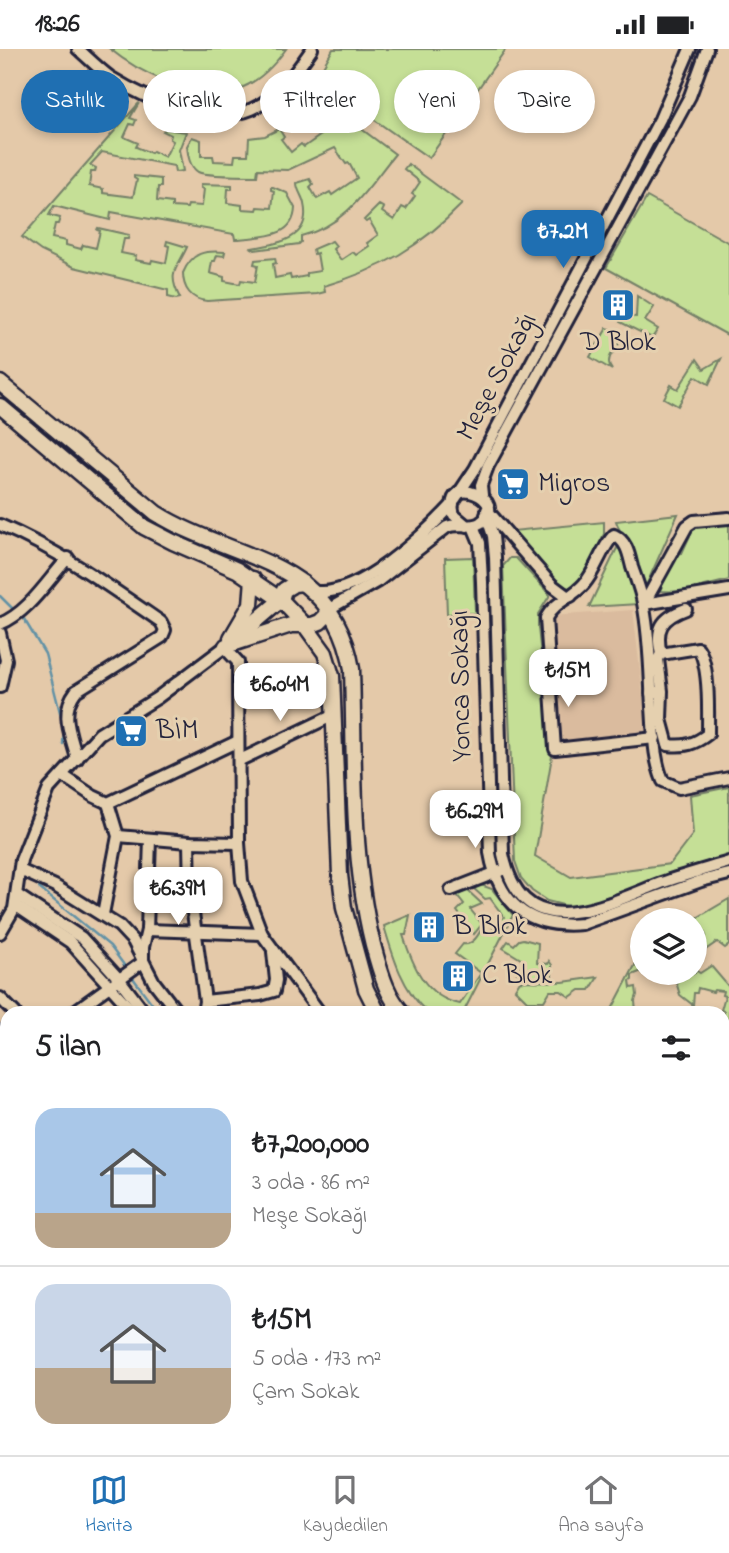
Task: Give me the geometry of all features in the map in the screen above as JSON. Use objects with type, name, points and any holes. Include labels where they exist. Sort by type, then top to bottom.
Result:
[{"type":"main road","points":[[0,383],[156,513],[177,525],[268,562],[307,587],[328,609],[347,645],[352,669],[357,848],[363,906],[381,975],[397,1006]]},
{"type":"main road","points":[[0,406],[144,527],[253,579],[281,600],[304,624],[325,653],[330,665],[334,715],[340,875],[344,908],[366,989],[374,1006]]},
{"type":"main road","points":[[225,646],[251,604],[253,579]]},
{"type":"main road","points":[[225,646],[281,600],[284,590],[293,584],[307,587]]},
{"type":"main road","points":[[225,646],[291,625],[320,622],[327,615],[328,609]]},
{"type":"street","points":[[78,49],[109,76],[160,101],[193,113],[227,115],[252,109],[276,94],[312,49]]},
{"type":"street","name":"Meşe Sokağı","points":[[307,587],[337,591],[370,574],[423,534],[454,502],[475,469],[644,150],[690,49]]},
{"type":"street","name":"Meşe Sokağı","points":[[481,495],[481,485],[488,466],[690,96],[707,49]]},
{"type":"street","points":[[470,526],[461,524],[454,516],[454,502],[464,492],[470,491],[485,499],[487,513],[552,585],[568,597]]},
{"type":"street","points":[[328,609],[378,581],[447,527],[453,524],[470,526],[483,520],[487,513]]},
{"type":"street","name":"Yonca Sokağı","points":[[487,513],[495,557],[502,838],[512,884],[529,901],[548,911],[574,914],[729,862]]},
{"type":"street","points":[[643,604],[687,526],[694,521],[729,518]]},
{"type":"street","points":[[0,525],[36,540],[68,558],[161,622],[165,629],[162,637],[76,691],[70,699],[66,711],[76,759]]},
{"type":"street","name":"Yonca Sokağı","points":[[470,526],[480,543],[490,853],[494,872],[504,892],[522,912],[539,922],[565,926],[582,925],[701,881],[729,874]]},
{"type":"street","points":[[655,738],[555,749],[545,623],[549,613],[584,585],[614,535],[621,538],[624,544],[643,604],[661,719],[668,745],[681,747],[696,743],[708,734],[701,653],[698,648],[692,648],[661,654]]},
{"type":"street","points":[[0,624],[25,610],[68,558]]},
{"type":"street","points":[[643,604],[729,590]]},
{"type":"street","points":[[686,609],[673,614],[659,629],[657,636],[661,654],[655,738],[657,767],[663,782],[679,788],[729,778]]},
{"type":"street","points":[[0,633],[6,660],[0,687]]},
{"type":"street","points":[[1,930],[16,900],[20,870],[32,829],[49,789],[99,734],[157,698],[225,646],[238,662],[239,843],[242,881],[262,934],[315,1006]]},
{"type":"street","points":[[240,760],[334,715]]},
{"type":"street","points":[[108,803],[238,741]]},
{"type":"street","points":[[62,775],[108,803]]},
{"type":"street","points":[[103,914],[117,837],[108,803]]},
{"type":"street","points":[[117,837],[239,843]]},
{"type":"street","points":[[143,962],[147,930],[149,839]]},
{"type":"street","points":[[189,842],[190,891],[204,1006]]},
{"type":"street","points":[[451,890],[507,869]]},
{"type":"street","points":[[20,870],[55,886],[119,926],[133,941],[153,982],[172,1006]]},
{"type":"street","points":[[16,900],[70,942],[138,1006]]},
{"type":"street","points":[[147,930],[262,934]]},
{"type":"street","points":[[205,1001],[274,991],[276,979],[273,949]]},
{"type":"street","points":[[82,1006],[143,962]]},
{"type":"street","points":[[116,983],[130,1006]]},
{"type":"shaded area","points":[[633,610],[647,732],[563,742],[551,616]]},
{"type":"green space","points":[[110,49],[286,49],[273,65],[268,70],[260,70],[260,77],[246,86],[246,70],[143,71]]},
{"type":"green space","points":[[333,49],[506,49],[480,86],[480,70],[394,70],[394,133],[447,133],[429,158],[380,124],[380,70],[321,70]]},
{"type":"green space","points":[[139,103],[130,118],[136,120],[134,125],[129,126],[129,114]]},
{"type":"green space","points":[[113,133],[126,133],[124,137],[138,143],[136,147],[165,157],[173,141],[167,133],[186,133],[179,150],[183,171],[175,172],[174,166],[102,152],[90,165],[96,168],[95,172],[91,172],[89,186],[103,189],[103,193],[133,197],[137,180],[134,176],[161,179],[157,201],[172,203],[172,207],[202,206],[204,189],[201,184],[232,185],[232,189],[228,189],[227,203],[242,205],[242,209],[257,210],[258,207],[272,208],[273,187],[287,193],[295,208],[293,218],[283,230],[267,236],[235,239],[234,234],[111,212],[110,220],[54,206],[49,215],[60,218],[58,224],[55,224],[52,238],[66,241],[66,245],[81,249],[83,245],[96,248],[100,231],[98,228],[129,235],[128,239],[124,239],[121,253],[136,256],[135,260],[166,263],[169,246],[166,245],[167,241],[187,247],[175,271],[174,282],[180,298],[176,299],[168,297],[168,290],[74,267],[41,251],[22,237]]},
{"type":"green space","points":[[282,133],[284,137],[281,139],[291,152],[321,135],[319,133],[367,133],[395,154],[356,203],[331,223],[301,236],[299,244],[255,250],[252,248],[290,238],[303,225],[304,204],[297,183],[310,179],[313,184],[310,187],[317,199],[330,192],[332,195],[357,178],[349,163],[346,164],[335,148],[288,170],[258,169],[257,176],[226,176],[198,172],[190,160],[187,146],[192,137],[201,140],[201,156],[213,156],[214,161],[234,162],[235,155],[248,155],[249,138]]},
{"type":"green space","points":[[408,164],[462,204],[431,233],[399,255],[364,272],[324,286],[325,292],[317,294],[207,301],[192,296],[186,288],[183,273],[195,257],[205,252],[225,252],[224,256],[217,255],[215,261],[212,261],[210,273],[224,277],[224,281],[240,284],[241,280],[255,282],[258,265],[254,264],[255,260],[275,258],[275,278],[290,275],[291,279],[320,271],[317,253],[314,254],[313,249],[332,241],[336,246],[333,249],[341,260],[353,252],[356,255],[378,235],[369,220],[364,220],[379,205],[384,208],[382,212],[394,220],[402,207],[406,209],[415,196],[412,194],[420,182],[404,169]]},
{"type":"green space","points":[[647,197],[729,243],[729,336],[606,268]]},
{"type":"green space","points":[[637,296],[654,307],[645,321],[658,329],[652,338],[620,322],[621,316],[636,317]]},
{"type":"green space","points":[[607,328],[616,331],[619,350],[612,353],[610,358],[612,370],[590,357]]},
{"type":"green space","points":[[697,359],[704,369],[721,359],[709,384],[695,376],[678,406],[664,398],[671,385],[678,389]]},
{"type":"green space","points":[[678,514],[645,588],[643,588],[616,521]]},
{"type":"green space","points":[[604,522],[604,534],[582,581],[569,588],[560,585],[512,531]]},
{"type":"green space","points":[[729,524],[729,580],[681,592],[660,591],[674,554],[682,553],[694,527]]},
{"type":"green space","points":[[617,548],[620,549],[639,604],[589,607]]},
{"type":"green space","points":[[473,557],[475,613],[447,614],[445,558]]},
{"type":"green space","points":[[510,558],[516,558],[550,595],[538,614],[538,628],[552,756],[535,856],[571,877],[670,864],[693,834],[690,795],[729,787],[729,857],[571,907],[547,901],[532,891],[521,878],[515,861],[503,566]]},
{"type":"green space","points":[[478,884],[492,889],[513,915],[467,1006],[421,1006],[405,984],[384,926],[410,915],[406,935],[403,935],[416,969],[438,995],[460,1004],[481,973],[455,954],[463,944],[475,939],[483,926],[489,933],[504,917],[490,898],[485,899],[472,887]]},
{"type":"green space","points":[[467,890],[482,904],[470,909],[482,924],[474,934],[457,911],[464,904],[457,895]]},
{"type":"green space","points":[[729,899],[729,945],[725,948],[717,942],[707,949],[707,912]]},
{"type":"green space","points":[[523,939],[538,943],[537,963],[548,964],[549,961],[552,965],[552,979],[525,978],[517,973],[524,961],[503,948],[508,941],[514,945]]},
{"type":"green space","points":[[711,966],[729,987],[729,1006],[722,1006],[725,996],[722,995],[723,991],[713,992],[698,988],[697,993],[694,993],[693,1005],[680,995],[677,985],[707,985],[707,969]]},
{"type":"green space","points":[[630,975],[631,988],[636,987],[635,1006],[614,1006]]},
{"type":"green space","points":[[598,977],[590,990],[580,990],[570,997],[561,991],[550,991],[544,1001],[527,1001],[515,989],[520,981],[563,982]]},
{"type":"waterway","points":[[0,596],[13,609]]},
{"type":"waterway","points":[[24,619],[45,654],[62,720]]},
{"type":"waterway","points":[[63,744],[64,727]]},
{"type":"waterway","points":[[39,888],[110,946],[124,965]]},
{"type":"waterway","points":[[133,978],[154,1006]]},
{"type":"place","name":"D Blok","points":[[618,305]]},
{"type":"place","name":"Migros","points":[[513,484]]},
{"type":"place","name":"BİM","points":[[131,731]]},
{"type":"place","name":"B Blok","points":[[429,927]]},
{"type":"place","name":"C Blok","points":[[458,976]]}]
